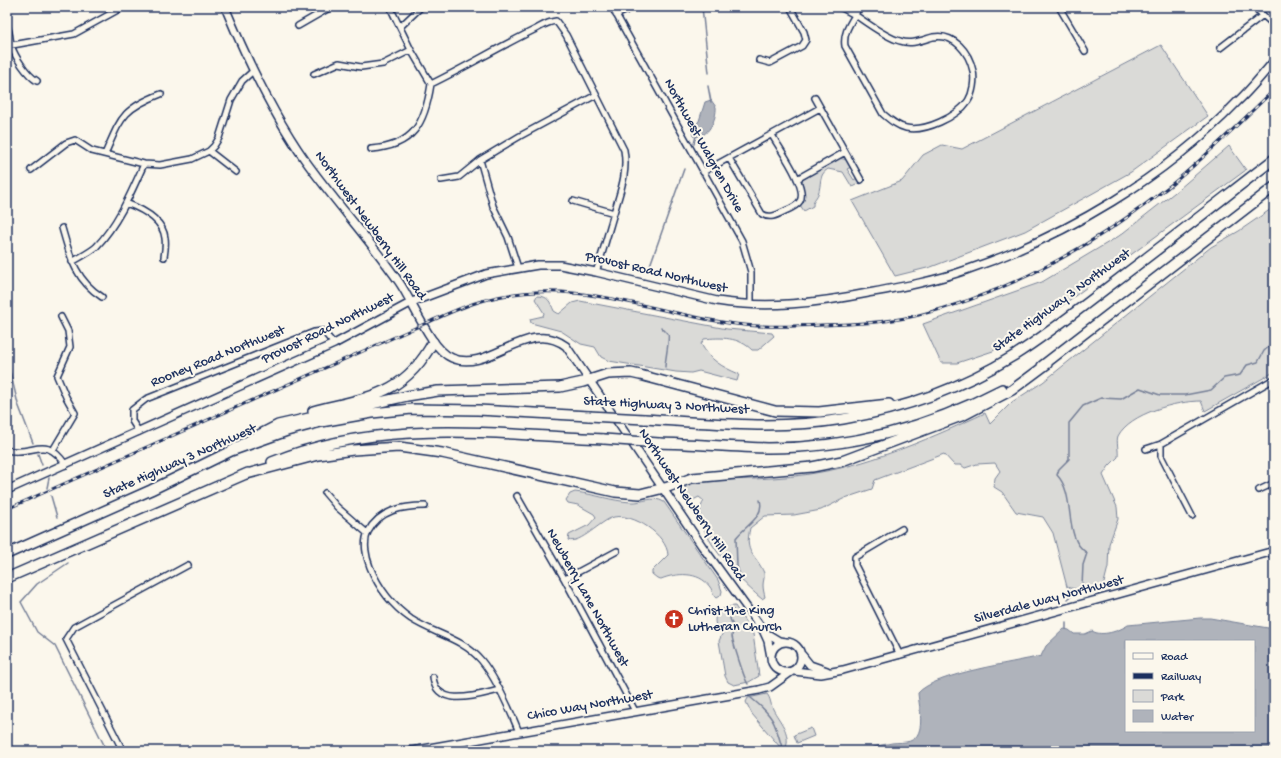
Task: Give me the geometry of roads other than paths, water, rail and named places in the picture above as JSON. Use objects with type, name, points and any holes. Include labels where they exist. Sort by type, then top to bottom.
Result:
[{"type":"highway","name":"State Highway 3 Northwest","points":[[7,554],[172,480],[231,451],[321,422],[388,411],[446,409],[762,425],[802,424],[860,416],[919,400],[984,373],[1031,345],[1274,159]]},
{"type":"highway","points":[[243,475],[318,455],[353,450],[399,447],[428,450],[627,494],[640,494],[664,488],[692,478],[812,467],[852,458],[942,424],[978,408],[1012,390],[1274,187]]},
{"type":"highway","points":[[231,451],[251,439],[300,415],[364,398],[395,386],[416,368],[433,342]]},
{"type":"highway","points":[[7,578],[243,475],[302,451],[372,436],[432,432],[604,439],[659,443],[781,447],[820,445],[871,437],[910,428],[946,416],[991,395],[1047,364]]},
{"type":"highway","points":[[278,425],[422,393],[560,387],[608,374],[631,373],[763,408],[798,413],[819,412],[919,400]]},
{"type":"main road","name":"Northwest Newberry Hill Road","points":[[226,7],[253,71],[276,114],[300,152],[395,277],[412,302],[433,342],[448,356],[467,362],[532,339],[548,337],[566,346],[702,546],[763,630],[768,641],[771,657]]},
{"type":"main road","name":"Provost Road Northwest","points":[[7,490],[66,465],[334,344],[412,302],[486,274],[538,265],[560,265],[596,272],[702,298],[732,303],[784,305],[839,299],[907,286],[966,270],[1025,247],[1085,217],[1160,169],[1193,143],[1238,102],[1274,61]]},
{"type":"main road","name":"Silverdale Way Northwest","points":[[793,671],[821,674],[900,655],[1274,551]]},
{"type":"main road","name":"Northwest Newberry Hill Road","points":[[763,630],[779,641],[787,642]]},
{"type":"main road","points":[[773,665],[780,671],[793,671],[801,663],[801,653],[796,645],[787,642],[775,647],[771,657],[773,665],[776,675],[773,685]]},
{"type":"main road","name":"Silverdale Way Northwest","points":[[801,653],[812,667],[831,672]]},
{"type":"main road","name":"Chico Way Northwest","points":[[412,751],[759,690],[773,685],[793,671]]},
{"type":"street","points":[[9,45],[74,34],[123,7]]},
{"type":"street","points":[[298,26],[331,7]]},
{"type":"street","points":[[371,149],[388,148],[416,130],[421,123],[429,98],[431,84],[411,50],[390,7]]},
{"type":"street","points":[[400,27],[421,7]]},
{"type":"street","name":"Northwest Walgren Drive","points":[[612,7],[745,249],[751,272],[751,304]]},
{"type":"street","points":[[616,15],[634,7]]},
{"type":"street","points":[[759,60],[770,63],[802,46],[806,40],[804,32],[790,7]]},
{"type":"street","points":[[840,7],[855,15],[901,42],[910,43],[943,37],[955,41],[963,49],[973,71],[972,92],[968,101],[953,114],[926,128],[907,128],[889,120],[883,114],[845,46],[844,39],[849,25],[855,15],[859,7]]},
{"type":"street","points":[[1059,7],[1085,51]]},
{"type":"street","points":[[1254,7],[1274,25]]},
{"type":"street","points":[[1220,48],[1263,15]]},
{"type":"street","points":[[431,84],[461,70],[547,22],[556,21],[566,35],[624,150],[625,171],[605,246],[596,272]]},
{"type":"street","points":[[7,26],[11,36],[9,45],[27,71],[37,82]]},
{"type":"street","points":[[314,74],[339,63],[361,67],[383,64],[411,50]]},
{"type":"street","points":[[31,170],[66,143],[75,140],[92,151],[144,164],[160,165],[192,159],[209,151],[219,138],[231,100],[242,81],[253,71]]},
{"type":"street","points":[[105,154],[126,113],[135,106],[161,94]]},
{"type":"street","points":[[441,180],[458,177],[480,160],[520,136],[596,95]]},
{"type":"street","points":[[814,98],[861,180]]},
{"type":"street","points":[[703,172],[820,108]]},
{"type":"street","points":[[729,158],[758,210],[764,216],[777,216],[799,202],[802,192],[797,179],[772,134]]},
{"type":"street","points":[[209,151],[236,172]]},
{"type":"street","points":[[797,179],[845,152]]},
{"type":"street","points":[[480,160],[493,206],[508,237],[518,268]]},
{"type":"street","points":[[72,262],[96,247],[126,203],[144,164]]},
{"type":"street","points":[[573,200],[614,213]]},
{"type":"street","points":[[126,203],[142,209],[149,214],[164,231],[166,239],[164,257]]},
{"type":"street","points":[[62,228],[72,262],[84,284],[102,297]]},
{"type":"street","points":[[53,450],[75,414],[57,376],[70,347],[68,331],[61,317]]},
{"type":"street","name":"Rooney Road Northwest","points":[[139,432],[132,421],[132,410],[146,399],[314,332],[323,331],[330,336],[334,344]]},
{"type":"street","points":[[1146,449],[1161,444],[1274,379]]},
{"type":"street","points":[[1161,444],[1161,456],[1192,516]]},
{"type":"street","points":[[7,450],[15,452],[40,448],[53,450],[66,465]]},
{"type":"street","points":[[1259,490],[1274,483]]},
{"type":"street","points":[[325,493],[337,507],[368,533]]},
{"type":"street","name":"Newberry Lane Northwest","points":[[517,496],[565,579],[634,711]]},
{"type":"street","points":[[425,506],[396,509],[378,520],[368,533],[366,541],[368,562],[383,593],[393,605],[412,619],[457,640],[481,660],[519,732]]},
{"type":"street","points":[[900,655],[855,565],[855,557],[902,529]]},
{"type":"street","points":[[565,579],[617,550]]},
{"type":"street","points":[[123,751],[66,639],[74,627],[188,565]]},
{"type":"street","points":[[433,677],[434,686],[438,691],[458,698],[477,696],[498,690]]},
{"type":"water","points":[[711,100],[716,107],[713,122],[703,135],[693,136],[692,129],[699,121],[705,102]]},
{"type":"water","points":[[1210,618],[1274,629],[1274,751],[860,751],[892,743],[913,740],[920,729],[921,722],[918,693],[927,686],[957,674],[1041,656],[1046,646],[1064,629],[1069,630],[1074,634],[1085,634],[1092,631],[1096,633],[1105,633],[1128,625]]},
{"type":"waterway","points":[[702,7],[709,73]]},
{"type":"waterway","points":[[708,86],[711,102]]},
{"type":"waterway","points":[[694,144],[696,136]]},
{"type":"waterway","points":[[648,271],[684,169]]},
{"type":"waterway","points":[[661,327],[668,334],[665,367]]},
{"type":"waterway","points":[[1068,599],[1082,586],[1083,565],[1087,553],[1079,546],[1075,537],[1067,494],[1057,475],[1059,469],[1069,459],[1069,423],[1083,406],[1101,398],[1121,399],[1140,388],[1160,395],[1185,395],[1211,390],[1224,378],[1240,375],[1247,365],[1258,362],[1264,351],[1274,342]]},
{"type":"waterway","points":[[7,359],[18,404],[33,443]]},
{"type":"waterway","points":[[38,454],[42,465]]},
{"type":"waterway","points":[[47,488],[49,478]]},
{"type":"waterway","points":[[51,496],[57,517]]},
{"type":"waterway","points":[[742,581],[737,566],[736,538],[757,516],[761,506],[760,500]]},
{"type":"waterway","points":[[68,563],[37,584],[21,602],[37,632],[55,646],[107,751]]},
{"type":"waterway","points":[[733,610],[730,620],[733,625],[732,636],[734,646],[748,684]]},
{"type":"waterway","points":[[1066,623],[1066,629]]},
{"type":"waterway","points":[[751,698],[770,716],[776,727],[783,751]]},
{"type":"railway","points":[[7,509],[448,313],[489,299],[520,293],[550,292],[580,294],[610,298],[698,318],[740,325],[787,326],[880,322],[915,316],[984,295],[1082,247],[1142,207],[1171,185],[1210,151],[1274,90]]},
{"type":"place","name":"Christ the King Lutheran Church","points":[[674,619]]}]
